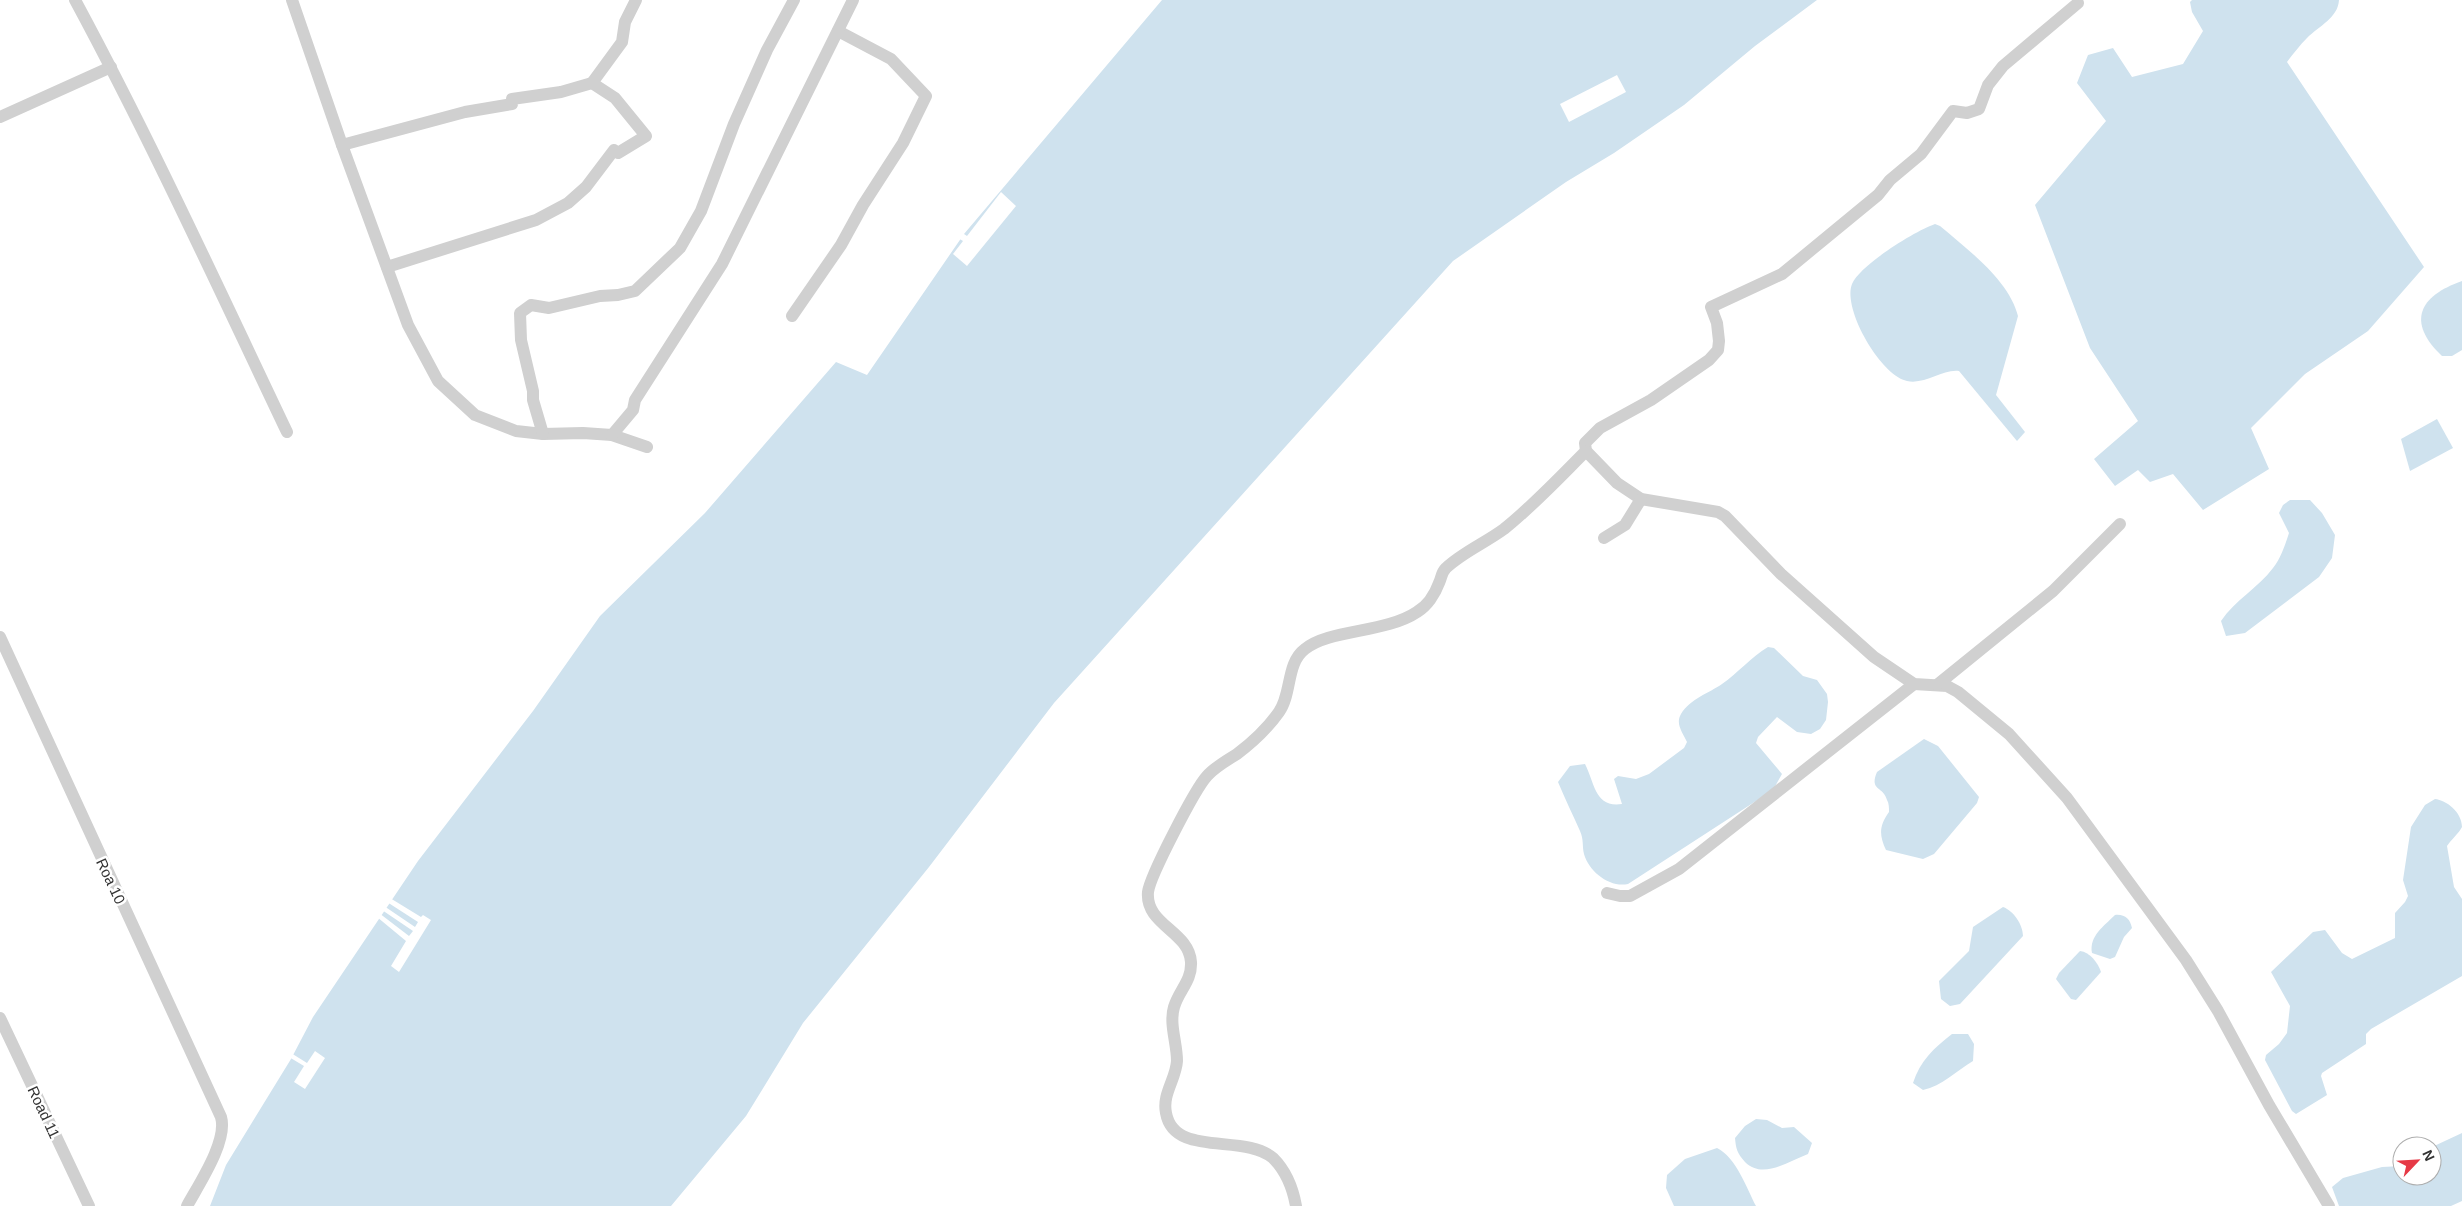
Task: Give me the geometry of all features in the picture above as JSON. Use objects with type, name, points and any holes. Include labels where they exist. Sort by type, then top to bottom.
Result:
[{"type":"street","points":[[75,0],[110,67],[287,432]]},
{"type":"street","points":[[292,0],[342,145],[408,325],[438,381],[475,415],[516,431],[543,434],[583,433],[612,435],[647,447]]},
{"type":"street","points":[[342,145],[457,114],[512,104],[512,99],[561,92],[592,82],[622,42],[625,22],[636,0]]},
{"type":"street","points":[[543,434],[533,400],[534,391],[521,340],[520,313],[531,305],[549,308],[600,296],[618,295],[635,291],[680,248],[701,212],[734,124],[767,50],[794,0]]},
{"type":"street","points":[[612,435],[633,410],[635,400],[722,264],[853,0]]},
{"type":"street","points":[[2078,3],[2002,66],[1988,85],[1979,109],[1967,113],[1953,111],[1920,154],[1890,180],[1878,196],[1782,274],[1711,307],[1718,323],[1718,350],[1709,360],[1651,400],[1589,436],[1585,443],[1586,451],[1617,483],[1641,499],[1718,512],[1725,516],[1781,574],[1874,658],[1914,684],[1947,686],[1958,692],[2009,734],[2067,798],[2186,960],[2218,1011],[2269,1105],[2329,1206]]},
{"type":"street","points":[[792,316],[841,245],[863,205],[903,143],[926,96],[891,59],[838,31]]},
{"type":"street","points":[[0,117],[110,67]]},
{"type":"street","points":[[387,267],[536,220],[568,203],[586,187],[614,150],[618,153],[646,136],[614,98],[592,82]]},
{"type":"street","points":[[1296,1206],[1291,1185],[1272,1158],[1239,1145],[1199,1142],[1178,1133],[1171,1127],[1165,1102],[1177,1059],[1174,1043],[1174,1007],[1190,978],[1191,960],[1175,932],[1163,925],[1153,914],[1148,899],[1148,889],[1188,807],[1205,778],[1260,736],[1281,710],[1289,692],[1294,667],[1300,653],[1313,643],[1367,631],[1416,613],[1427,604],[1434,594],[1442,571],[1504,528],[1586,451]]},
{"type":"street","points":[[1604,538],[1626,525],[1641,499]]},
{"type":"street","points":[[1937,686],[2053,591],[2120,524]]},
{"type":"street","name":"Roa 10","points":[[0,637],[223,1125],[216,1149],[187,1206]]},
{"type":"street","points":[[1607,893],[1630,896],[1679,869],[1914,684]]},
{"type":"street","name":"Road 11","points":[[0,1018],[89,1206]]},
{"type":"water","points":[[1162,0],[1817,0],[1755,46],[1684,105],[1614,153],[1566,182],[1453,261],[1054,703],[929,867],[803,1023],[746,1116],[671,1206],[210,1206],[226,1165],[291,1059],[313,1017],[418,861],[533,711],[600,616],[705,513],[836,362],[867,375],[964,234]]},
{"type":"water","points":[[2192,0],[2339,0],[2332,17],[2307,38],[2287,62],[2424,267],[2368,331],[2305,374],[2251,428],[2269,469],[2203,510],[2173,474],[2150,482],[2138,470],[2115,486],[2094,459],[2138,421],[2090,348],[2035,205],[2106,121],[2077,83],[2088,55],[2113,48],[2132,77],[2183,64],[2203,31],[2192,12],[2190,2]]},
{"type":"water","points":[[1935,224],[1940,226],[1986,266],[2006,290],[2018,316],[1996,395],[2025,432],[2017,441],[1959,371],[1946,372],[1920,381],[1907,381],[1886,367],[1866,340],[1858,324],[1850,295],[1852,284],[1857,276],[1889,250]]},
{"type":"water","points":[[2462,281],[2462,350],[2452,356],[2442,356],[2431,344],[2424,332],[2421,321],[2422,311],[2427,302],[2436,294]]},
{"type":"water","points":[[2437,419],[2453,448],[2410,471],[2401,439]]},
{"type":"water","points":[[2290,500],[2310,500],[2322,513],[2335,535],[2332,558],[2319,577],[2245,633],[2226,636],[2221,621],[2233,607],[2261,582],[2281,556],[2289,533],[2279,513],[2283,505]]},
{"type":"water","points":[[1768,647],[1774,648],[1803,676],[1817,680],[1827,694],[1826,720],[1820,729],[1811,734],[1797,732],[1777,717],[1758,737],[1756,743],[1782,774],[1773,790],[1628,884],[1614,884],[1601,877],[1590,867],[1587,861],[1581,834],[1558,782],[1570,766],[1585,764],[1601,798],[1613,804],[1622,804],[1614,779],[1618,776],[1636,779],[1649,774],[1684,748],[1687,742],[1680,728],[1679,718],[1689,704],[1728,680]]},
{"type":"water","points":[[1924,739],[1938,746],[1979,797],[1977,803],[1934,854],[1923,859],[1886,850],[1881,831],[1883,822],[1889,812],[1889,804],[1883,792],[1876,786],[1875,778],[1877,772]]},
{"type":"water","points":[[2435,799],[2453,808],[2459,816],[2462,827],[2447,846],[2454,887],[2462,899],[2462,976],[2371,1029],[2366,1034],[2366,1044],[2322,1073],[2321,1076],[2327,1095],[2296,1114],[2292,1111],[2265,1060],[2266,1055],[2279,1044],[2287,1033],[2290,1006],[2271,972],[2313,932],[2325,930],[2342,953],[2352,959],[2395,938],[2395,913],[2408,896],[2403,880],[2411,827],[2425,805]]},
{"type":"water","points":[[2003,907],[2017,919],[2023,936],[1960,1004],[1950,1006],[1941,999],[1939,981],[1969,951],[1973,927]]},
{"type":"water","points":[[2115,915],[2122,915],[2126,918],[2132,928],[2124,937],[2115,957],[2110,959],[2092,953],[2095,936]]},
{"type":"water","points":[[2080,951],[2087,953],[2093,959],[2101,972],[2076,1000],[2071,999],[2056,979],[2059,973]]},
{"type":"water","points":[[1952,1034],[1968,1034],[1974,1044],[1973,1061],[1943,1082],[1923,1090],[1913,1083],[1916,1075],[1934,1050]]},
{"type":"water","points":[[1756,1119],[1767,1120],[1782,1128],[1794,1127],[1812,1143],[1808,1154],[1768,1169],[1752,1167],[1745,1162],[1736,1148],[1735,1138],[1745,1126]]},
{"type":"water","points":[[2462,1133],[2462,1201],[2451,1206],[2339,1206],[2332,1187],[2343,1178],[2382,1167],[2392,1166],[2392,1186],[2442,1186],[2442,1142]]},
{"type":"water","points":[[1717,1148],[1730,1158],[1756,1206],[1674,1206],[1666,1188],[1667,1175],[1685,1159]]},
{"type":"pier","points":[[1617,75],[1626,92],[1569,122],[1560,104]]},
{"type":"pier","points":[[1001,192],[1016,206],[967,266],[953,254],[963,241],[958,238],[961,232],[967,236]]},
{"type":"pier","points":[[390,898],[421,917],[423,915],[431,920],[399,972],[391,966],[406,941],[377,917],[379,913],[409,936],[413,931],[382,910],[384,906],[415,927],[418,922],[387,902]]},
{"type":"pier","points":[[315,1051],[325,1058],[305,1089],[294,1082],[304,1066],[289,1057],[291,1053],[307,1063]]}]
